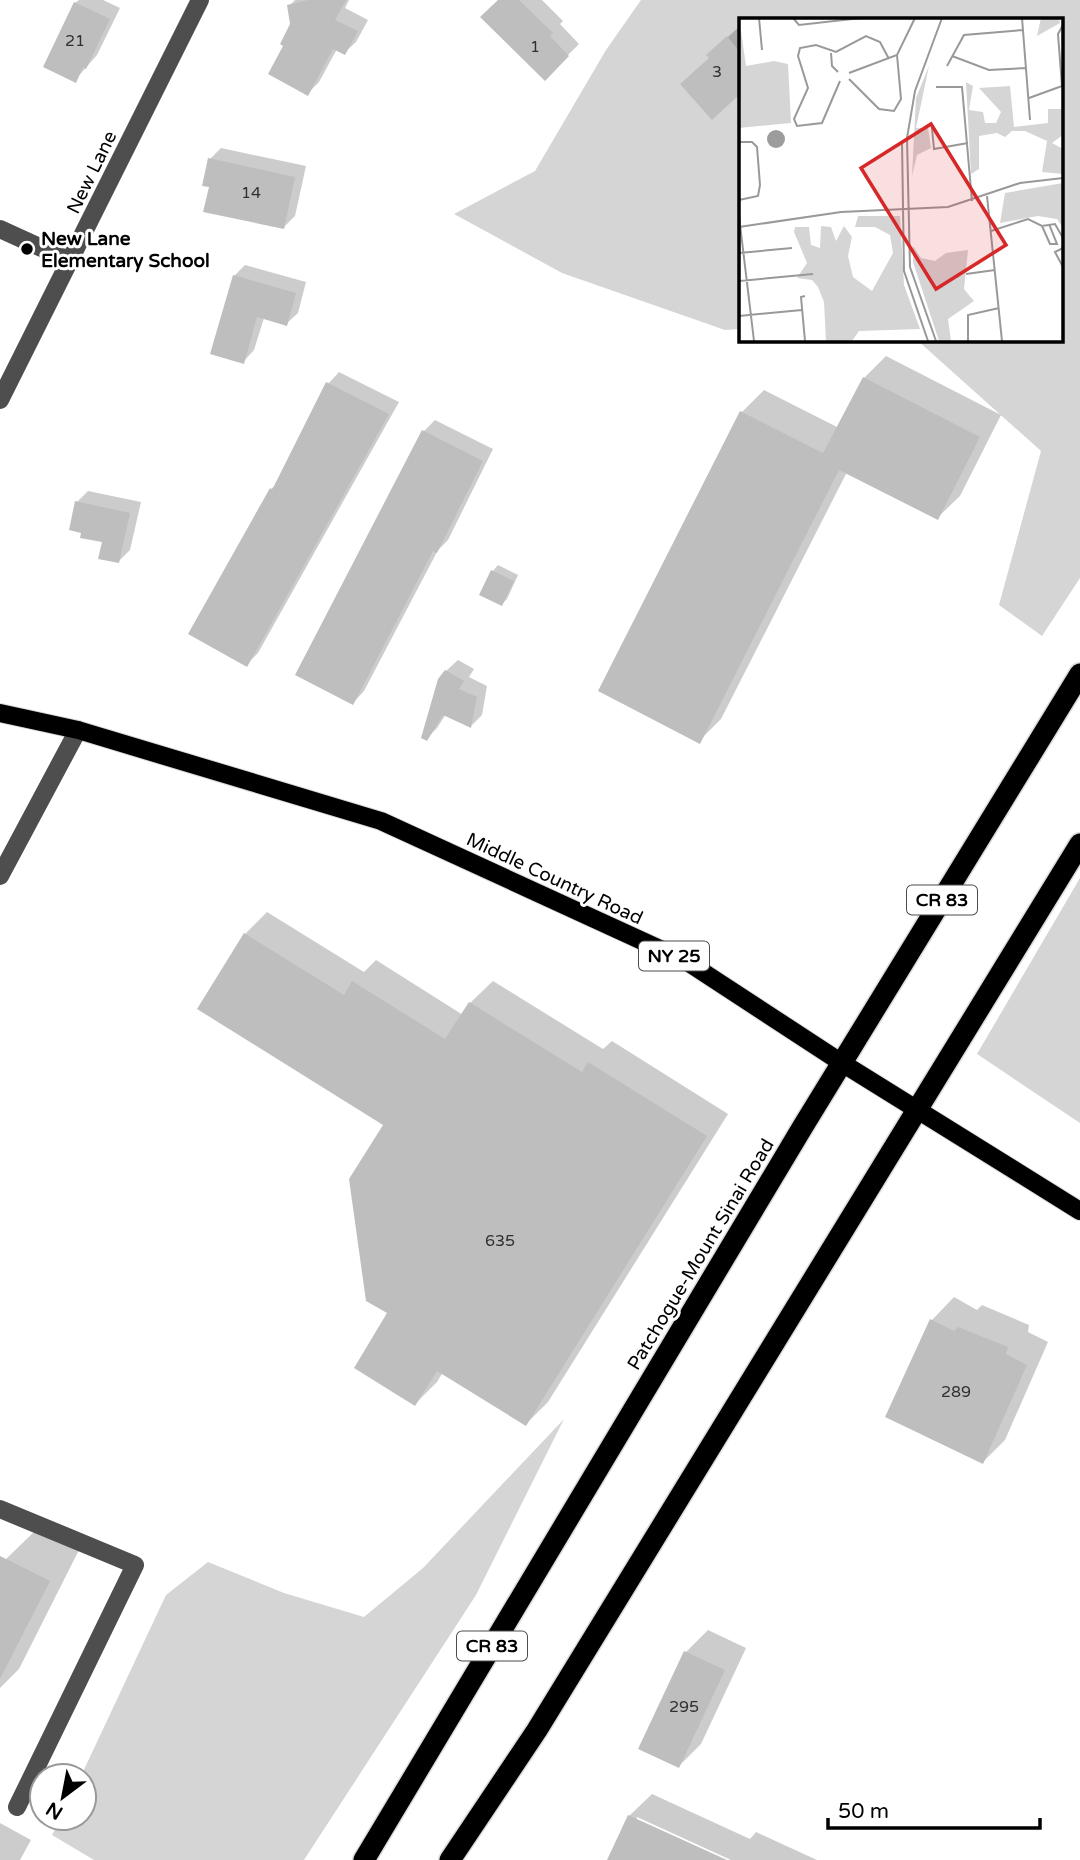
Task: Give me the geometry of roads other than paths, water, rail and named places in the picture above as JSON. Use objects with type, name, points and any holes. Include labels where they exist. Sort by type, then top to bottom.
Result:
[{"type":"highway","name":"Patchogue-Mount Sinai Road","points":[[364,1860],[842,1063],[1080,674]]},
{"type":"highway","points":[[450,1860],[544,1719],[1080,844]]},
{"type":"main road","name":"Middle Country Road","points":[[0,713],[78,730],[381,821],[686,961],[842,1063],[1080,1211]]},
{"type":"street","name":"New Lane","points":[[0,400],[200,0]]},
{"type":"street","points":[[0,229],[70,261]]},
{"type":"street","points":[[0,876],[78,730]]},
{"type":"street","points":[[0,1509],[135,1565],[17,1807]]},
{"type":"place","name":"New Lane Elementary School","points":[[27,249]]}]
